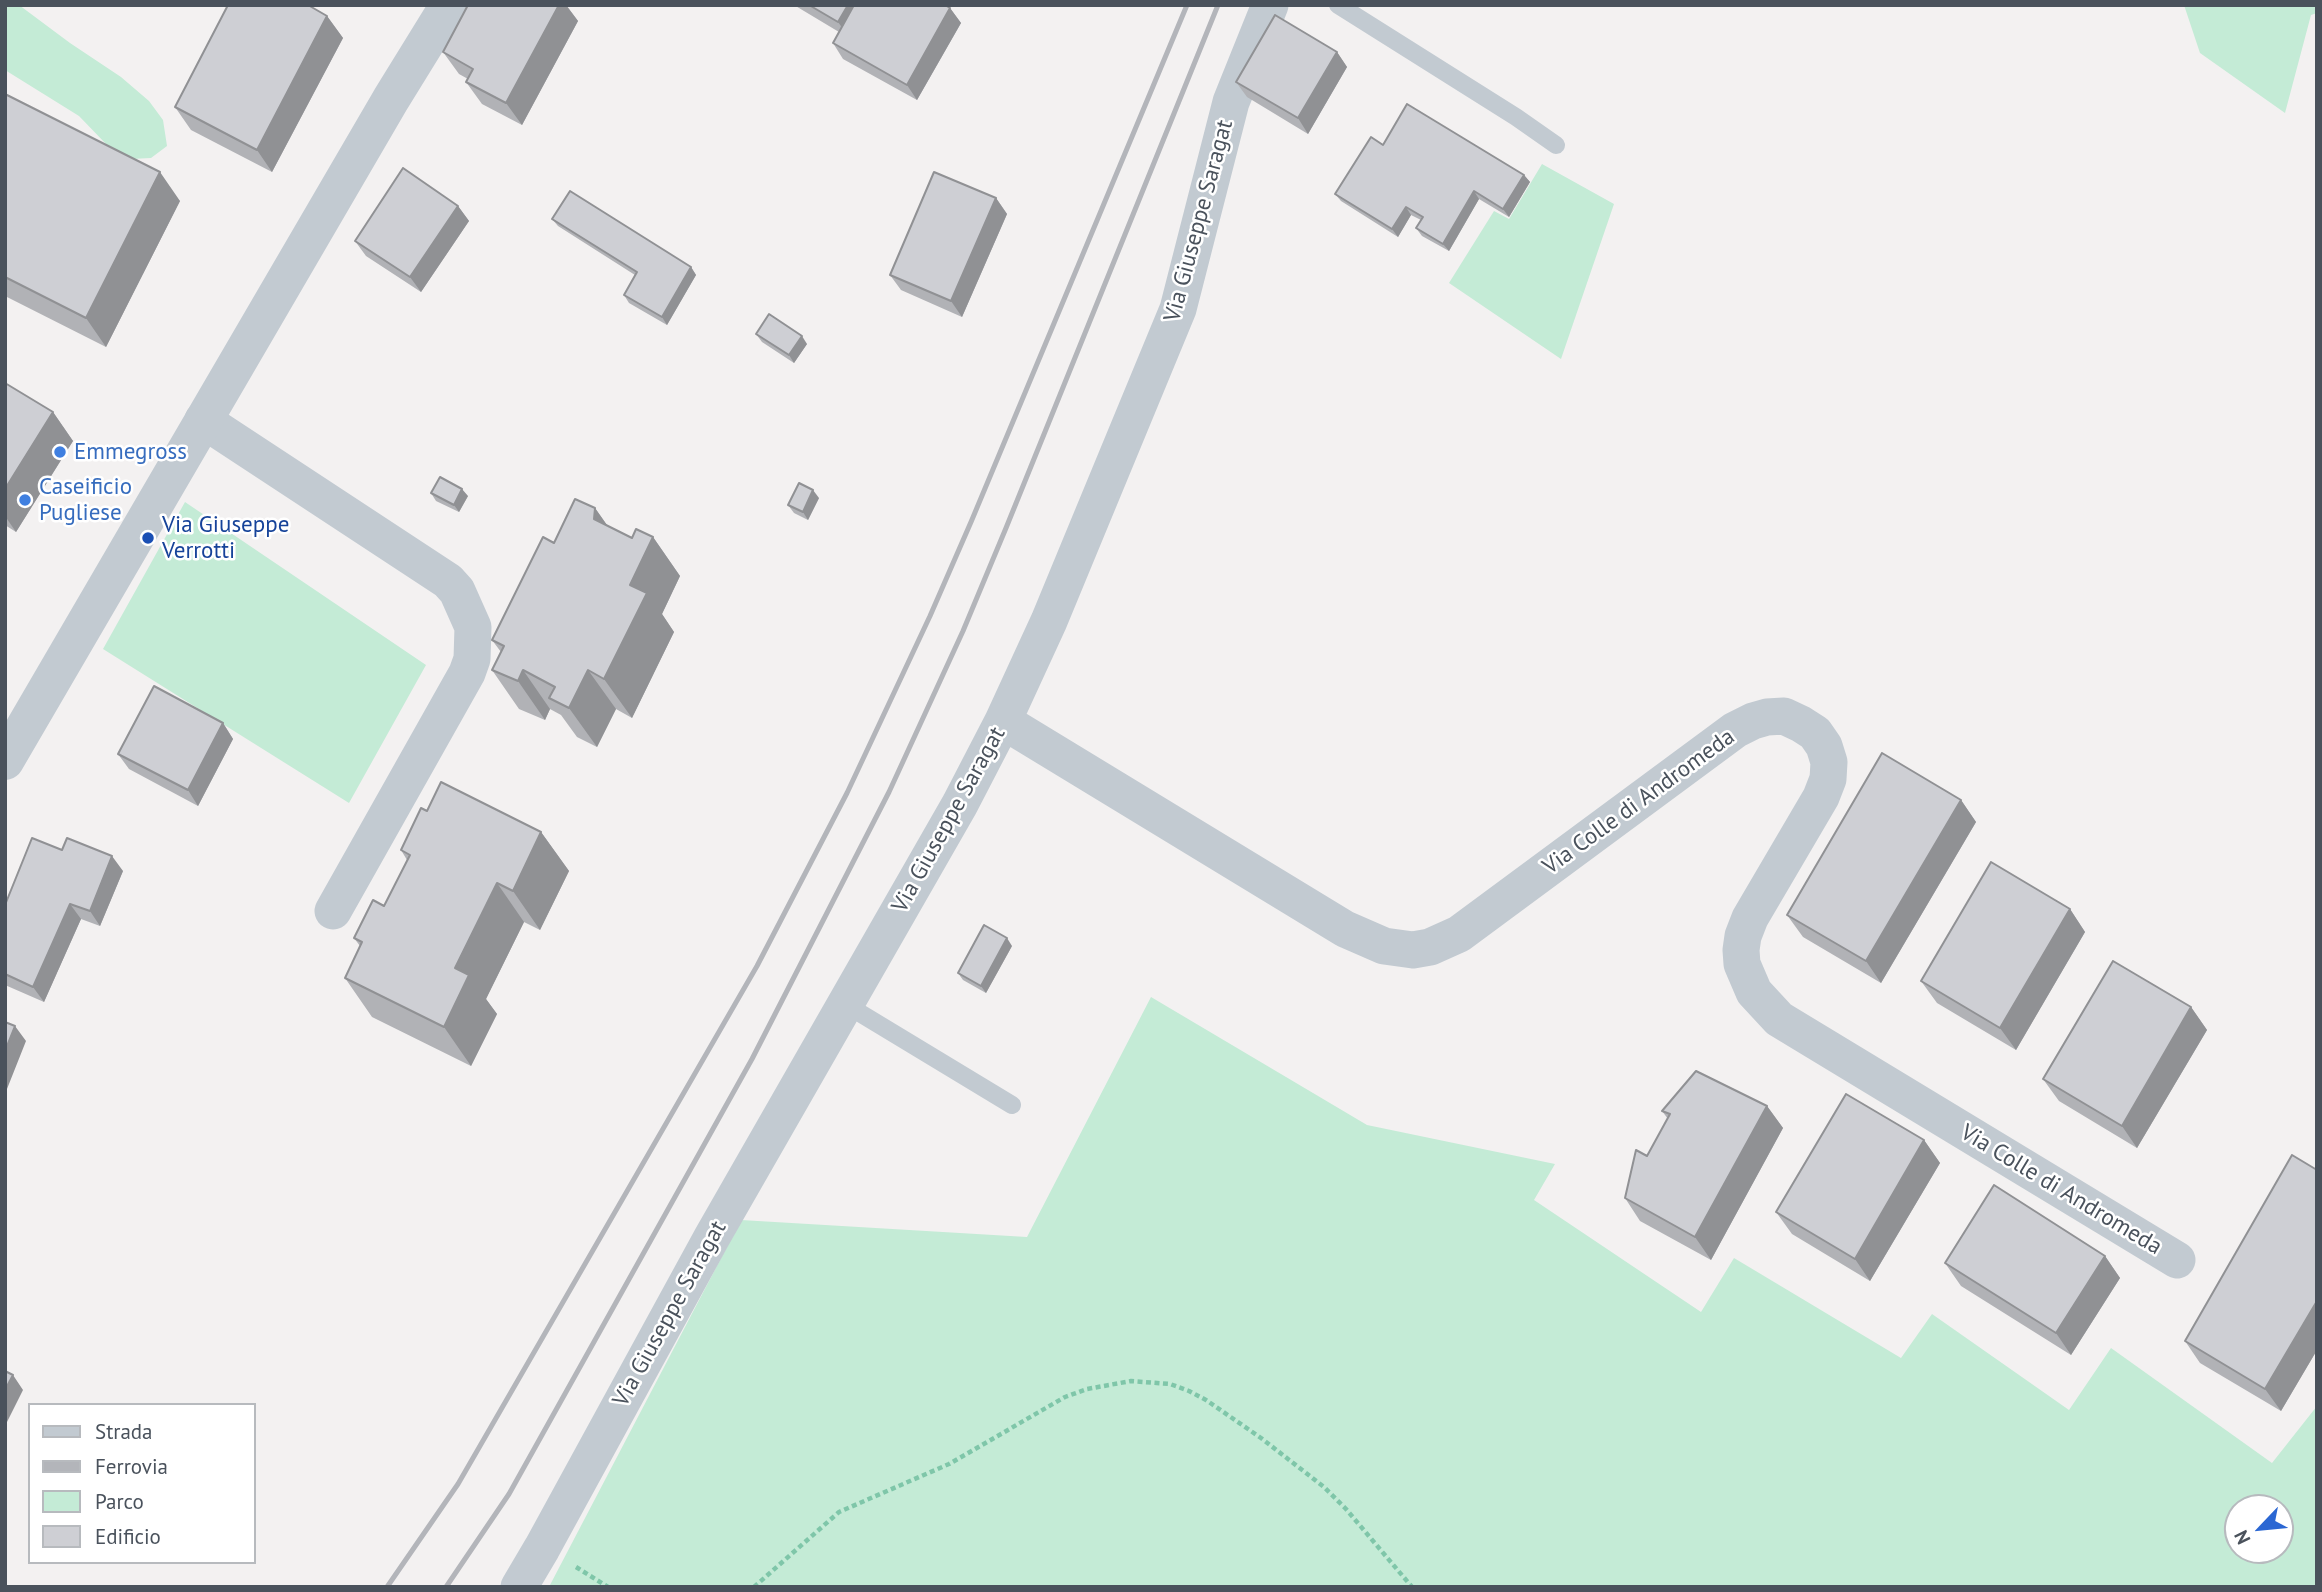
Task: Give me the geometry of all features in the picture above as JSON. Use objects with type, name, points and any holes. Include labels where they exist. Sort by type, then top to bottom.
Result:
[{"type":"street","points":[[7,752],[449,5]]},
{"type":"street","name":"Via Giuseppe Saragat","points":[[519,1587],[712,1237],[960,804],[1003,721],[1049,621],[1178,309],[1231,102],[1270,5]]},
{"type":"street","points":[[203,420],[448,581],[457,591],[473,627],[472,659],[467,673],[332,911]]},
{"type":"street","name":"Via Colle di Andromeda","points":[[1003,721],[1345,929],[1384,946],[1413,950],[1437,945],[1459,934],[1735,730],[1767,717],[1784,716],[1815,733],[1824,746],[1829,762],[1828,779],[1821,797],[1750,918],[1743,936],[1742,964],[1754,992],[1779,1018],[2177,1260]]},
{"type":"lane","points":[[1338,5],[1556,145]]},
{"type":"lane","points":[[845,1004],[1012,1105]]},
{"type":"path","points":[[754,1587],[839,1512],[949,1464],[1065,1397],[1087,1388],[1131,1381],[1170,1384],[1189,1391],[1293,1461],[1346,1509],[1412,1587]]},
{"type":"green space","points":[[5,5],[19,5],[121,77],[149,101],[163,120],[167,146],[151,158],[131,159],[107,145],[79,116],[5,70]]},
{"type":"green space","points":[[2184,5],[2317,5],[2317,13],[2311,15],[2285,113],[2200,53]]},
{"type":"green space","points":[[1542,164],[1614,204],[1561,359],[1449,283],[1494,211],[1509,219]]},
{"type":"green space","points":[[185,502],[426,665],[349,803],[103,649]]},
{"type":"green space","points":[[1151,997],[1367,1125],[1555,1164],[1534,1200],[1701,1312],[1734,1258],[1901,1358],[1932,1314],[2069,1410],[2111,1348],[2272,1463],[2317,1406],[2317,1587],[550,1585],[741,1220],[1027,1237]]},
{"type":"building","points":[[228,5],[308,5],[327,16],[257,150],[175,107]]},
{"type":"building","points":[[468,5],[559,5],[506,103],[466,82],[473,69],[443,52]]},
{"type":"building","points":[[809,5],[848,5],[838,22]]},
{"type":"building","points":[[854,5],[945,5],[950,8],[907,85],[833,43]]},
{"type":"building","points":[[1275,15],[1337,52],[1298,118],[1236,82]]},
{"type":"building","points":[[5,94],[160,172],[86,318],[5,277]]},
{"type":"building","points":[[1407,104],[1524,175],[1503,209],[1474,191],[1443,244],[1416,228],[1423,217],[1406,207],[1392,229],[1335,194],[1371,137],[1383,145]]},
{"type":"building","points":[[403,168],[458,206],[410,277],[355,241]]},
{"type":"building","points":[[934,172],[996,198],[951,301],[890,275]]},
{"type":"building","points":[[570,191],[691,267],[662,317],[624,295],[637,272],[552,219]]},
{"type":"building","points":[[769,314],[802,336],[789,355],[756,334]]},
{"type":"building","points":[[5,383],[53,412],[5,489]]},
{"type":"building","points":[[440,477],[462,489],[454,505],[431,493]]},
{"type":"building","points":[[799,483],[813,490],[803,512],[788,505]]},
{"type":"building","points":[[575,499],[595,508],[594,519],[632,538],[636,529],[653,537],[630,585],[647,593],[604,679],[588,670],[569,708],[549,698],[555,687],[523,670],[518,681],[492,670],[504,646],[492,640],[543,537],[554,543]]},
{"type":"building","points":[[154,686],[223,723],[188,790],[118,754]]},
{"type":"building","points":[[1882,753],[1961,800],[1866,961],[1787,915]]},
{"type":"building","points":[[441,782],[541,832],[513,891],[497,883],[455,968],[469,975],[444,1027],[345,978],[362,942],[354,938],[373,900],[384,906],[410,855],[401,850],[421,808],[427,811]]},
{"type":"building","points":[[32,838],[62,850],[67,838],[112,856],[90,911],[70,904],[33,987],[5,974],[5,905]]},
{"type":"building","points":[[1991,862],[2070,909],[2000,1028],[1921,981]]},
{"type":"building","points":[[984,925],[1007,938],[981,986],[958,973]]},
{"type":"building","points":[[2113,961],[2191,1007],[2122,1126],[2043,1079]]},
{"type":"building","points":[[5,1022],[15,1026],[5,1051]]},
{"type":"building","points":[[1696,1071],[1767,1106],[1695,1237],[1625,1198],[1636,1150],[1647,1156],[1670,1114],[1662,1111]]},
{"type":"building","points":[[1846,1094],[1924,1140],[1855,1259],[1776,1212]]},
{"type":"building","points":[[2292,1155],[2317,1170],[2317,1301],[2265,1389],[2185,1341]]},
{"type":"building","points":[[1994,1185],[2105,1256],[2056,1333],[1945,1263]]},
{"type":"building","points":[[5,1371],[13,1375],[5,1390]]},
{"type":"railway","points":[[387,1587],[458,1484],[757,966],[847,793],[971,522],[1187,5]]},
{"type":"railway","points":[[446,1587],[509,1494],[752,1059],[889,792],[963,631],[1218,5]]},
{"type":"place","name":"Emmegross","points":[[60,452]]},
{"type":"place","name":"Caseificio Pugliese","points":[[25,500]]},
{"type":"place","name":"Via Giuseppe Verrotti","points":[[148,538]]}]
